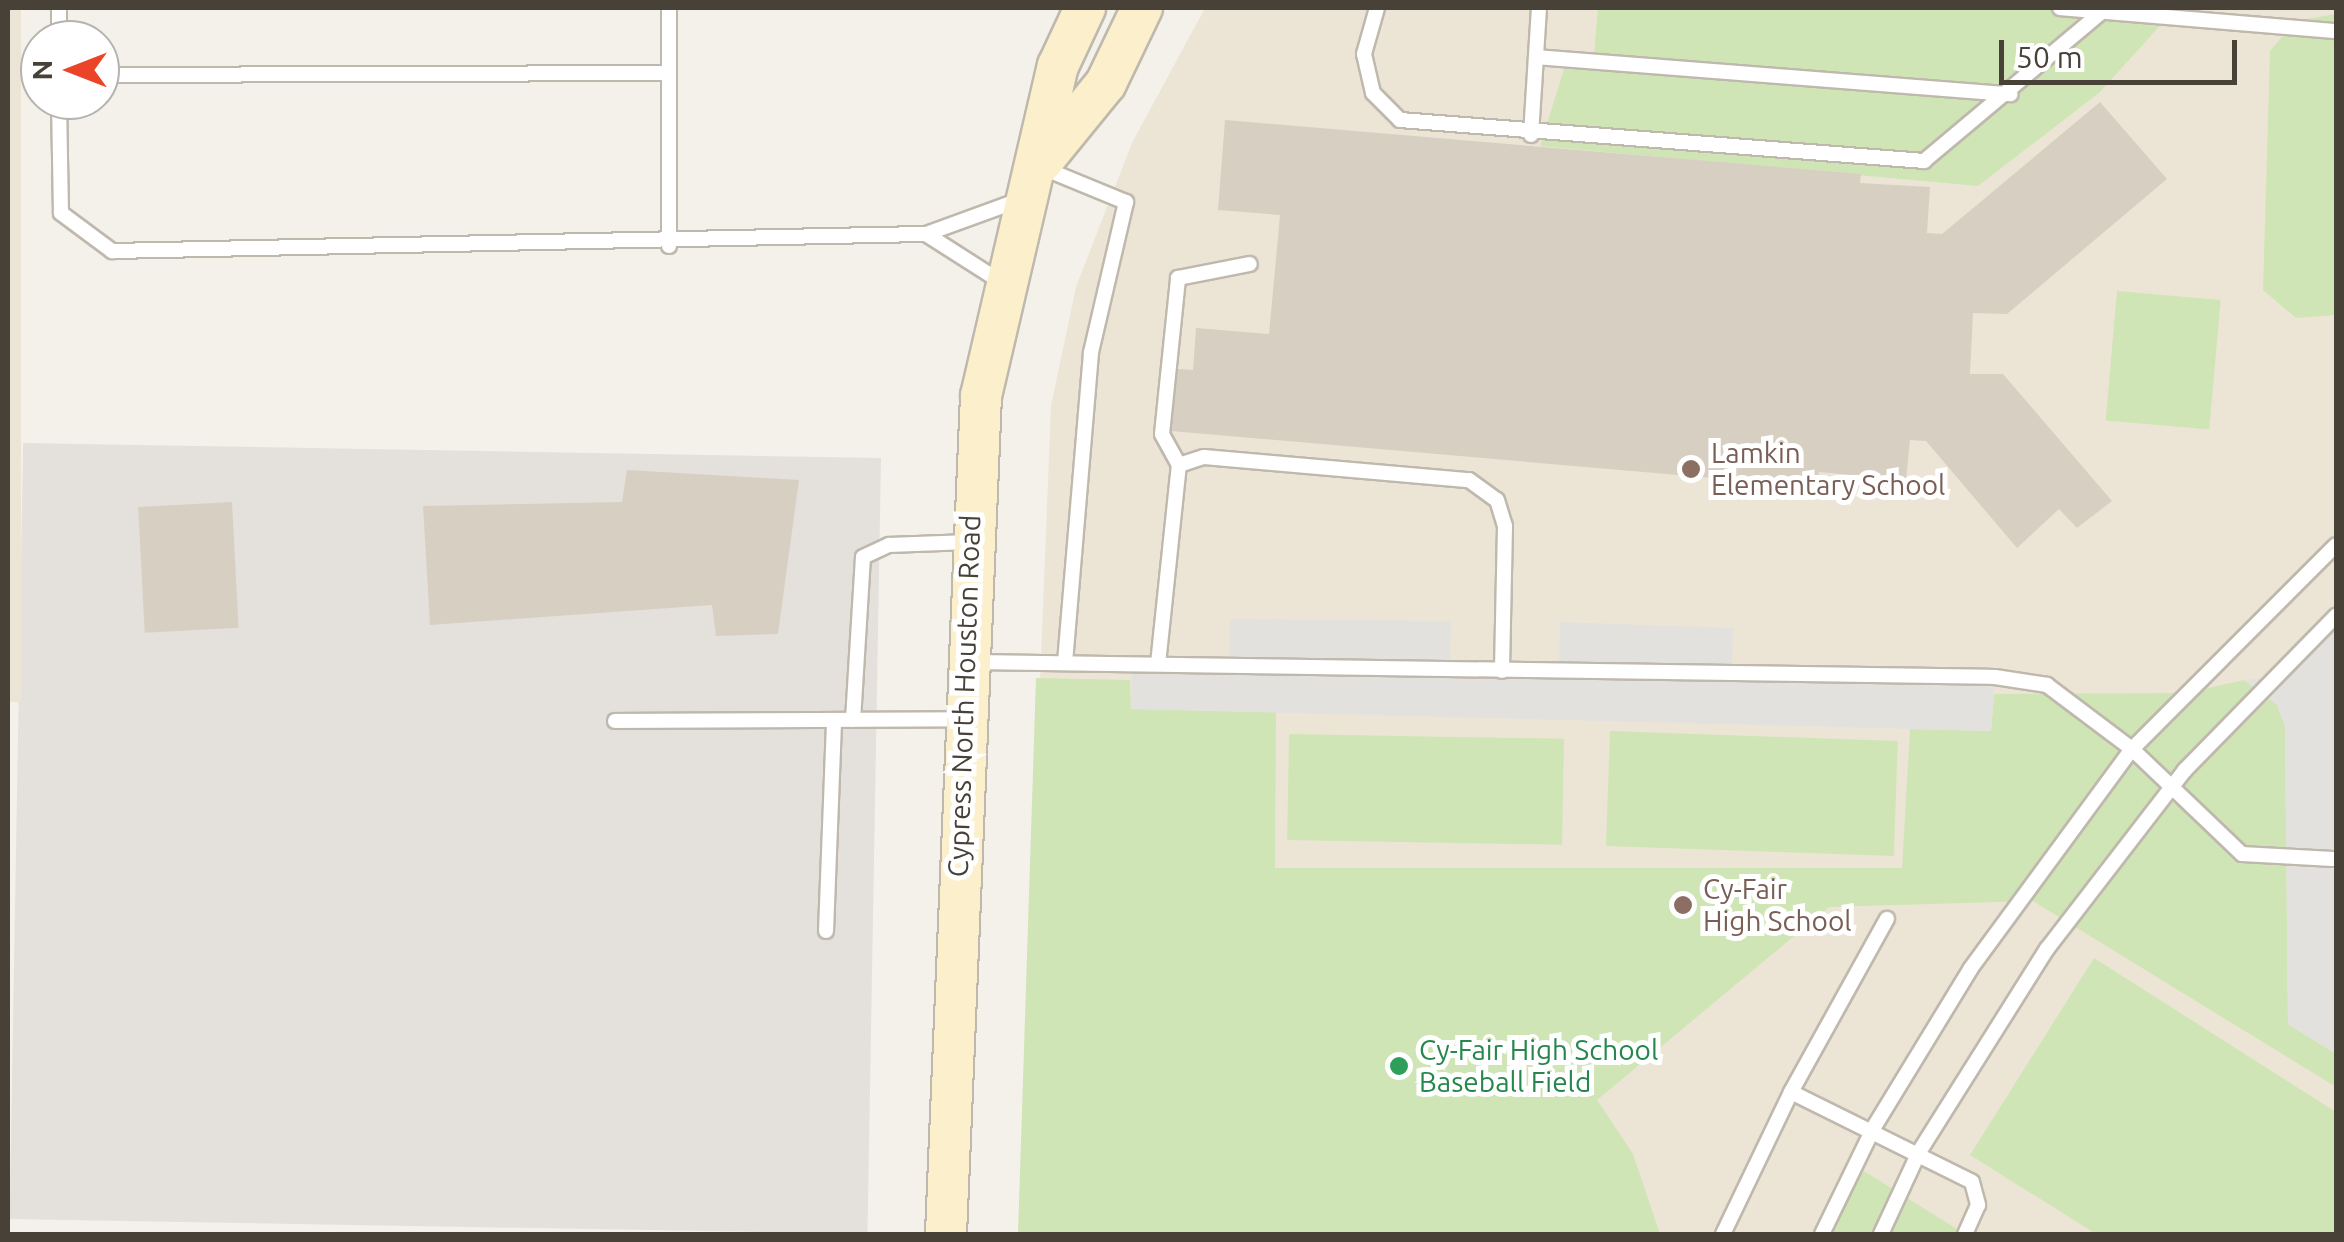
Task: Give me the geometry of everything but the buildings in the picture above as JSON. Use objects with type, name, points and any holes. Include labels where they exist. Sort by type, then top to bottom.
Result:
[{"type":"main road","name":"Cypress North Houston Road","points":[[946,1234],[968,542],[1002,283],[1034,181],[1058,66],[1085,8]]},
{"type":"main road","name":"Cypress North Houston Road","points":[[1034,181],[1106,83],[1142,8]]},
{"type":"lane","points":[[668,246],[670,8]]},
{"type":"lane","points":[[1377,8],[1364,54],[1373,92],[1400,120],[1531,135],[1924,161],[2011,94],[2103,11]]},
{"type":"lane","points":[[1531,135],[1539,8]]},
{"type":"lane","points":[[2060,8],[2336,31]]},
{"type":"lane","points":[[1536,57],[2011,94]]},
{"type":"lane","points":[[120,76],[669,73]]},
{"type":"lane","points":[[60,120],[61,213],[112,251],[668,246],[926,234],[1034,181],[1126,202],[1091,353],[1066,660]]},
{"type":"lane","points":[[926,234],[1002,283]]},
{"type":"lane","points":[[1158,664],[1178,465],[1162,434],[1178,278],[1250,264]]},
{"type":"lane","points":[[1178,465],[1204,457],[1469,480],[1497,500],[1505,526],[1502,670]]},
{"type":"lane","points":[[853,720],[863,557],[889,545],[968,542]]},
{"type":"lane","points":[[1822,1234],[1874,1127],[1971,968],[2132,749],[2336,545]]},
{"type":"lane","points":[[1882,1234],[1919,1152],[2047,949],[2168,790],[2336,616]]},
{"type":"lane","points":[[964,662],[1066,660],[1995,677],[2047,685],[2132,749],[2168,790],[2242,854],[2333,860]]},
{"type":"lane","points":[[615,721],[963,719]]},
{"type":"lane","points":[[826,931],[834,720]]},
{"type":"lane","points":[[1723,1234],[1791,1092],[1887,918]]},
{"type":"lane","points":[[1791,1092],[1874,1127],[1972,1182],[1978,1205],[1965,1234]]},
{"type":"shaded area","points":[[8,8],[21,8],[21,702],[8,702]]},
{"type":"shaded area","name":"Lamkin Elementary School","points":[[1205,8],[2336,8],[2336,1234],[1018,1234],[1051,406],[1076,287],[1132,143]]},
{"type":"shaded area","points":[[23,443],[881,458],[867,1234],[10,1219]]},
{"type":"shaded area","points":[[1230,619],[1451,621],[1450,669],[1559,671],[1560,622],[1733,628],[1732,673],[1995,677],[1991,731],[1131,709],[1132,664],[1229,667]]},
{"type":"shaded area","points":[[2336,625],[2336,1054],[2288,1024],[2285,726],[2277,705],[2244,680],[2282,676]]},
{"type":"green space","points":[[1598,8],[2176,8],[2100,92],[1978,186],[1540,146],[1564,69],[1594,54]]},
{"type":"green space","points":[[2336,14],[2336,315],[2296,318],[2263,290],[2270,51],[2295,21]]},
{"type":"green space","points":[[2117,291],[2221,300],[2209,430],[2106,421]]},
{"type":"green space","points":[[1036,678],[1130,680],[1131,709],[1276,712],[1275,868],[1902,868],[1910,729],[1991,731],[1994,694],[2185,693],[2244,680],[2278,705],[2285,726],[2288,1024],[2336,1054],[2336,1087],[2033,901],[1829,907],[1597,1100],[1633,1154],[1660,1234],[1018,1234]]},
{"type":"green space","points":[[1610,731],[1898,741],[1894,856],[1606,846]]},
{"type":"green space","points":[[1289,734],[1564,739],[1562,845],[1287,840]]},
{"type":"green space","points":[[2094,958],[2336,1112],[2336,1234],[2096,1234],[1970,1155]]},
{"type":"green space","points":[[1859,1168],[1965,1234],[1816,1234]]},
{"type":"place","name":"Lamkin Elementary School","points":[[1691,469]]},
{"type":"place","name":"Cy-Fair High School","points":[[1683,905]]},
{"type":"place","name":"Cy-Fair High School Baseball Field","points":[[1399,1066]]}]
